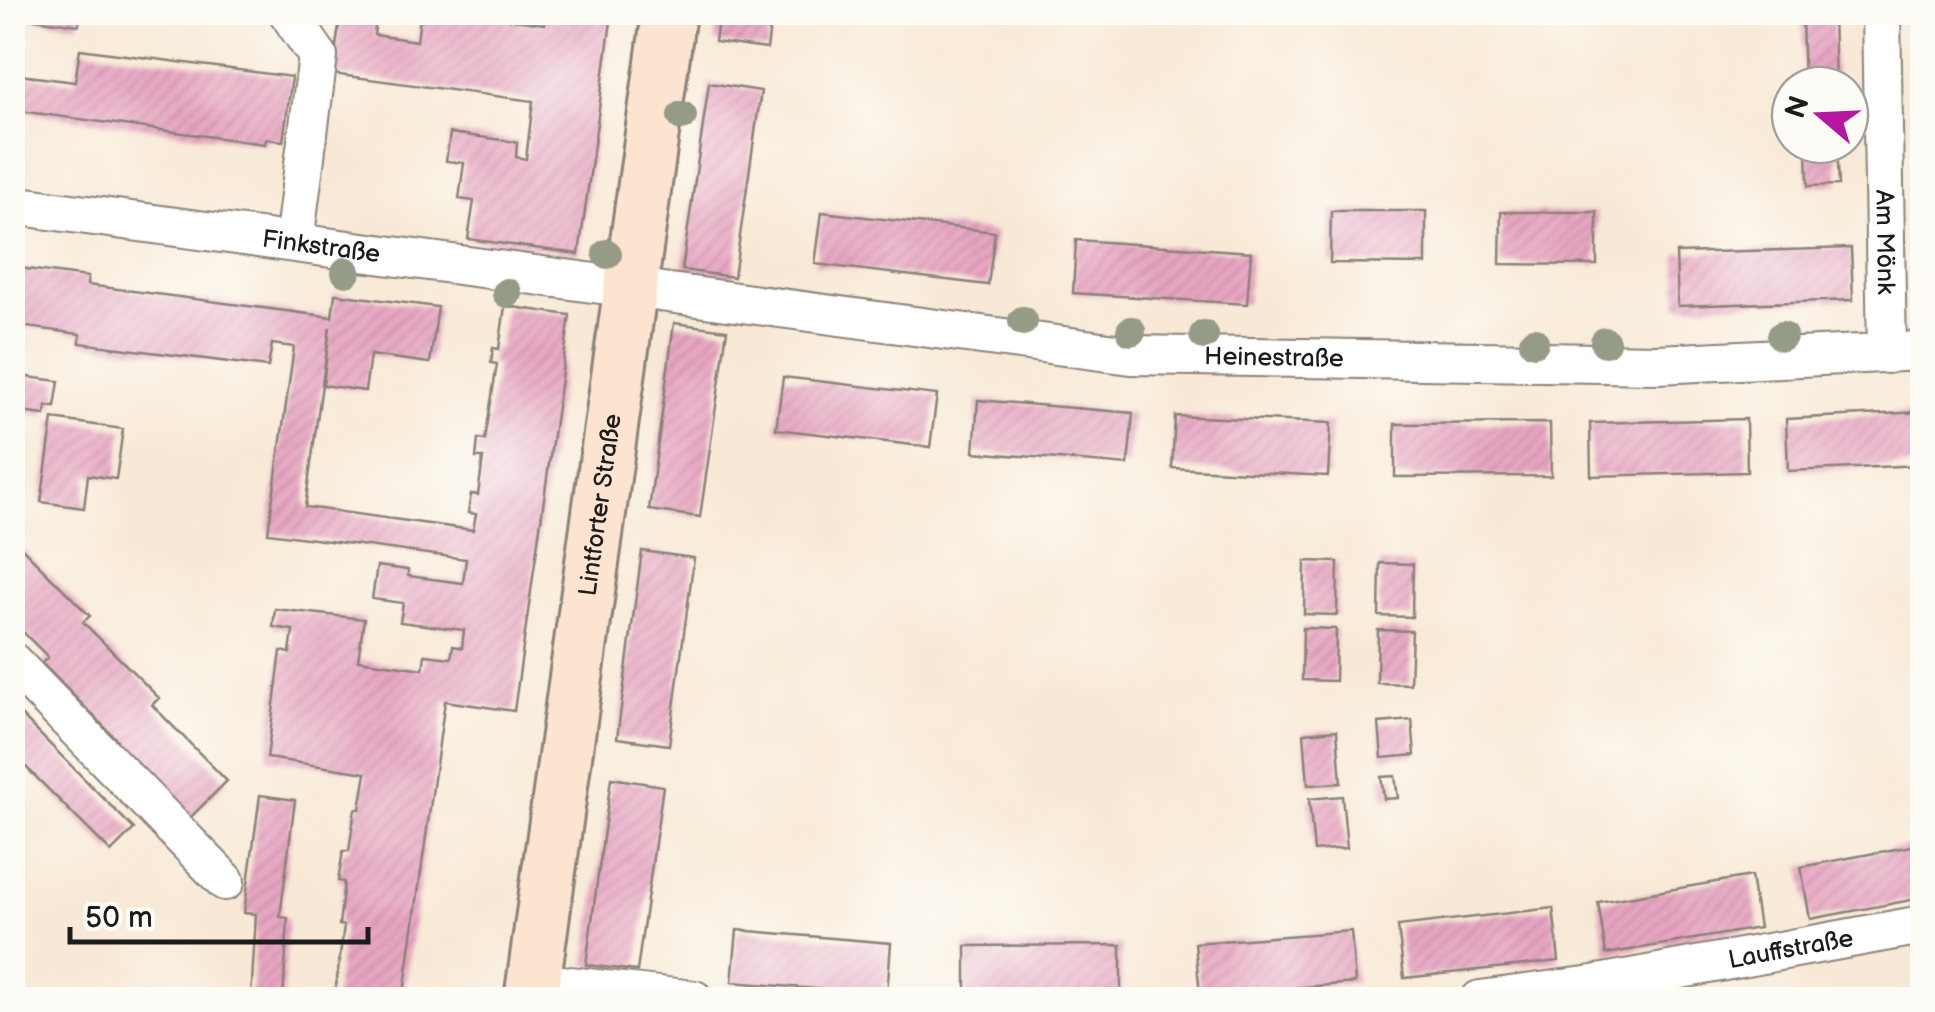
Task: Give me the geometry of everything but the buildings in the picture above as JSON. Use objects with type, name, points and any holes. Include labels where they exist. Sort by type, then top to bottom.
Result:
[{"type":"street","points":[[288,12],[318,56],[294,242]]},
{"type":"street","name":"Lintforter Straße","points":[[532,991],[669,12]]},
{"type":"street","name":"Am Mönk","points":[[1882,12],[1905,352]]},
{"type":"street","name":"Finkstraße","points":[[12,205],[630,290]]},
{"type":"street","name":"Heinestraße","points":[[630,290],[1130,355],[1658,364],[1905,352]]},
{"type":"street","points":[[12,662],[225,881]]},
{"type":"street","name":"Lauffstraße","points":[[1480,1000],[1593,985],[1922,925]]},
{"type":"street","points":[[532,991],[694,1000]]}]
